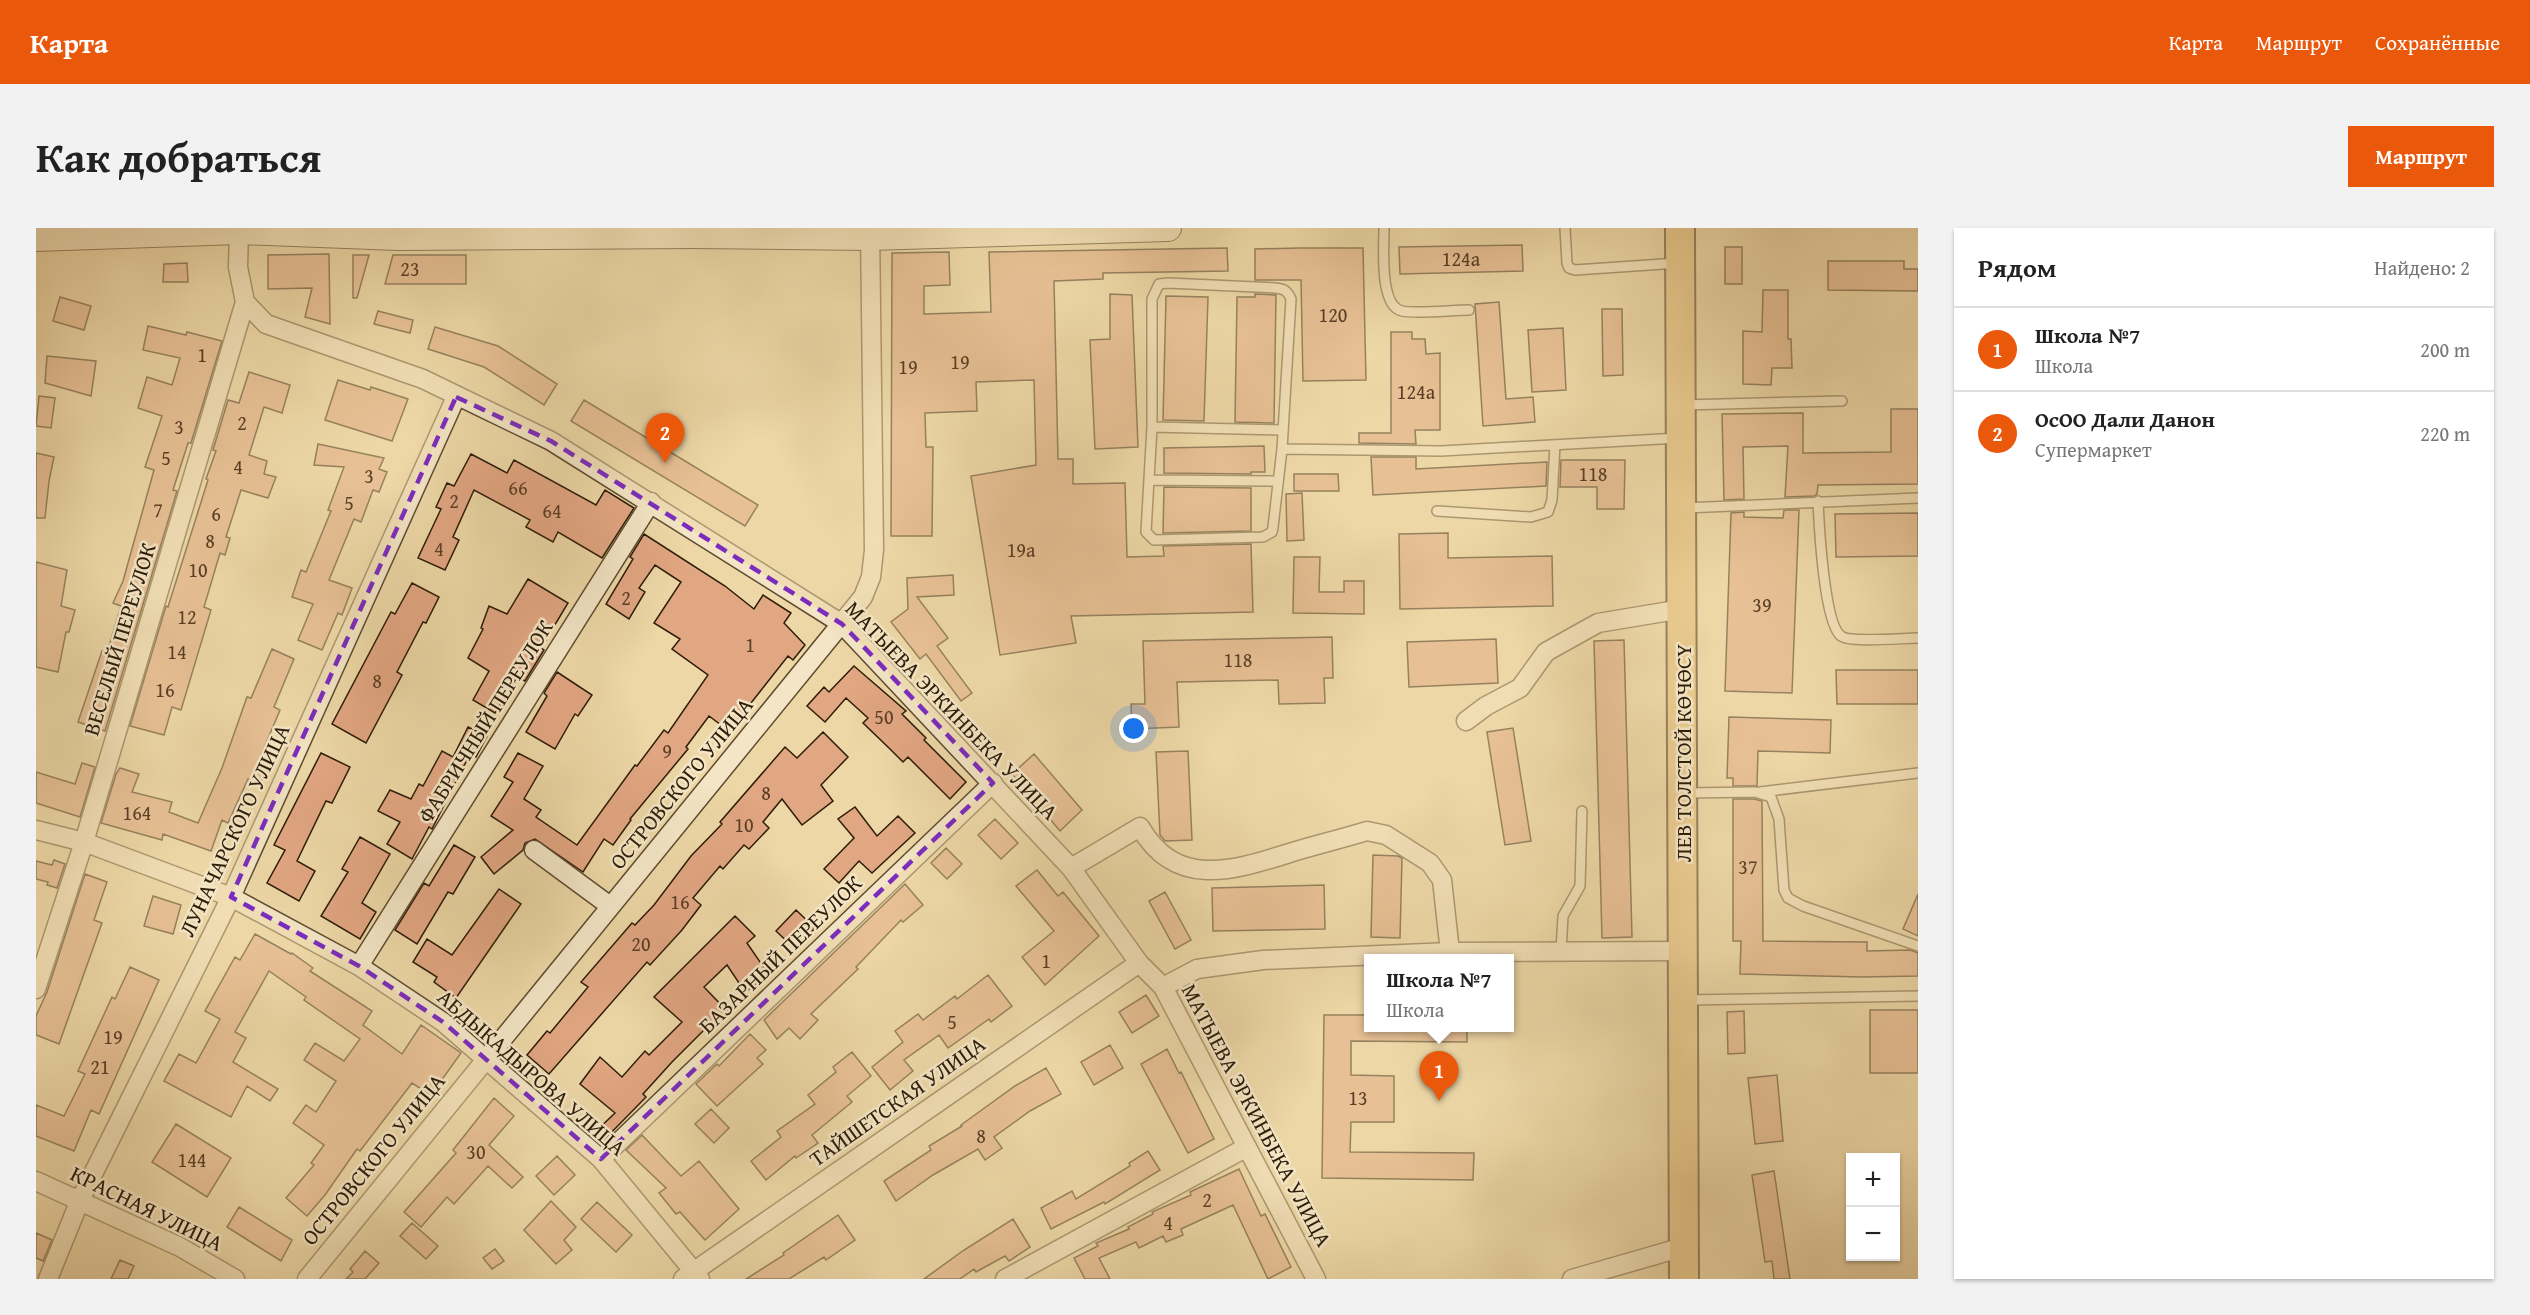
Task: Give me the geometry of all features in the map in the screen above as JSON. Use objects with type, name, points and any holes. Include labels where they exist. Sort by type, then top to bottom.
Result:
[{"type":"main road","points":[[36,238],[239,231],[398,237],[1168,228]]},
{"type":"main road","name":"ЛЕВ ТОЛСТОЙ КӨЧӨСҮ","points":[[1680,228],[1684,1279]]},
{"type":"street","points":[[239,231],[238,267],[245,302]]},
{"type":"street","name":"ОСТРОВСКОГО УЛИЦА","points":[[307,1279],[863,597],[871,577],[874,550],[870,233]]},
{"type":"street","name":"МАТЫЕВА ЭРКИНБЕКА УЛИЦА","points":[[245,302],[266,324],[423,379],[456,397],[551,441],[842,624],[1071,868],[1139,963],[1163,987],[1316,1279]]},
{"type":"street","name":"ВЕСЕЛЫЙ ПЕРЕУЛОК","points":[[36,989],[84,842],[245,302]]},
{"type":"street","name":"ЛУНАЧАРСКОГО УЛИЦА","points":[[48,1279],[80,1200],[231,897],[456,397]]},
{"type":"street","name":"ФАБРИЧНЫЙ ПЕРЕУЛОК","points":[[359,966],[651,502]]},
{"type":"street","points":[[1466,721],[1486,706],[1520,688],[1546,652],[1598,623],[1682,609]]},
{"type":"street","name":"БАЗАРНЫЙ ПЕРЕУЛОК","points":[[601,1159],[993,783]]},
{"type":"street","points":[[1071,868],[1140,827],[1148,842],[1163,857],[1190,868],[1217,870],[1248,867],[1367,831],[1386,835],[1430,863],[1442,880],[1450,952]]},
{"type":"street","name":"АБДЫКАДЫРОВА УЛИЦА","points":[[36,830],[84,842],[231,897],[359,966],[443,1022],[601,1159],[692,1276]]},
{"type":"street","points":[[534,850],[610,906]]},
{"type":"street","points":[[1409,954],[1684,951]]},
{"type":"street","points":[[1163,987],[1197,969],[1226,963],[1364,956]]},
{"type":"street","name":"ТАЙШЕТСКАЯ УЛИЦА","points":[[692,1276],[1139,963]]},
{"type":"street","points":[[1005,1279],[1247,1147]]},
{"type":"street","name":"КРАСНАЯ УЛИЦА","points":[[36,1181],[180,1247],[235,1279]]},
{"type":"street","points":[[1572,1279],[1683,1247]]},
{"type":"lane","points":[[1384,228],[1386,291],[1391,303],[1401,311],[1469,310]]},
{"type":"lane","points":[[1565,228],[1566,263],[1569,268],[1575,270],[1680,262]]},
{"type":"lane","points":[[1160,284],[1285,289],[1291,299],[1282,449],[1273,527],[1267,536],[1154,540],[1146,532],[1152,427],[1152,299],[1160,284]]},
{"type":"lane","points":[[1682,405],[1842,401]]},
{"type":"lane","points":[[1152,427],[1283,430]]},
{"type":"lane","points":[[1282,449],[1441,451],[1681,438]]},
{"type":"lane","points":[[1437,511],[1531,517],[1548,512],[1552,500],[1555,445]]},
{"type":"lane","points":[[1149,480],[1278,481]]},
{"type":"lane","points":[[1682,508],[1918,498]]},
{"type":"lane","points":[[1818,501],[1821,549],[1830,610],[1836,631],[1848,639],[1918,638]]},
{"type":"lane","points":[[1683,793],[1755,792],[1918,773]]},
{"type":"lane","points":[[1755,792],[1771,797],[1779,819],[1784,890],[1788,898],[1803,906],[1918,946]]},
{"type":"lane","points":[[1561,951],[1563,916],[1580,886],[1582,811]]},
{"type":"lane","points":[[1684,1000],[1918,996]]},
{"type":"highlighted area","points":[[456,397],[551,441],[842,624],[993,783],[601,1159],[443,1022],[359,966],[231,897]]},
{"type":"building","points":[[1522,245],[1523,271],[1400,274],[1399,247]]},
{"type":"building","points":[[1725,247],[1742,247],[1742,284],[1725,284]]},
{"type":"building","points":[[1227,248],[1228,271],[1103,273],[1103,279],[1054,281],[1058,459],[1073,459],[1073,484],[1125,483],[1127,557],[1164,556],[1163,546],[1251,544],[1253,612],[1071,616],[1076,643],[1000,655],[971,476],[1036,465],[1034,380],[976,382],[977,411],[925,413],[926,447],[933,447],[932,536],[891,536],[892,253],[949,252],[950,285],[924,286],[924,314],[991,312],[989,252]]},
{"type":"building","points":[[1363,248],[1366,380],[1303,381],[1301,280],[1255,280],[1255,249]]},
{"type":"building","points":[[329,254],[330,324],[305,317],[312,288],[268,289],[268,255]]},
{"type":"building","points":[[353,255],[369,255],[357,298],[353,298]]},
{"type":"building","points":[[393,255],[466,255],[466,284],[385,284]]},
{"type":"building","points":[[1828,261],[1904,261],[1904,269],[1918,269],[1918,291],[1828,290]]},
{"type":"building","points":[[187,263],[188,282],[163,282],[164,264]]},
{"type":"building","points":[[1763,290],[1788,290],[1788,339],[1791,339],[1792,368],[1772,368],[1771,385],[1743,384],[1743,331],[1762,332]]},
{"type":"building","points":[[1110,294],[1132,295],[1138,447],[1095,449],[1090,340],[1110,339]]},
{"type":"building","points":[[1255,294],[1276,295],[1274,423],[1235,422],[1237,297],[1255,297]]},
{"type":"building","points":[[1166,296],[1208,297],[1204,421],[1163,420]]},
{"type":"building","points":[[60,297],[91,306],[84,330],[53,321]]},
{"type":"building","points":[[1499,302],[1506,399],[1533,397],[1535,422],[1483,426],[1475,304]]},
{"type":"building","points":[[1602,309],[1622,309],[1623,375],[1603,376]]},
{"type":"building","points":[[378,311],[413,320],[410,333],[374,324]]},
{"type":"building","points":[[148,326],[186,335],[187,332],[222,341],[191,443],[188,443],[173,490],[177,491],[105,731],[78,722],[102,651],[107,653],[121,606],[113,603],[123,581],[154,470],[145,467],[162,416],[138,408],[147,377],[172,385],[180,358],[143,350]]},
{"type":"building","points":[[435,327],[498,346],[557,384],[544,405],[484,367],[428,349]]},
{"type":"building","points":[[1563,328],[1566,390],[1532,392],[1528,330]]},
{"type":"building","points":[[1391,332],[1412,332],[1412,339],[1425,339],[1426,354],[1440,353],[1440,430],[1415,430],[1416,444],[1359,443],[1359,433],[1391,433]]},
{"type":"building","points":[[47,356],[96,361],[91,396],[45,383]]},
{"type":"building","points":[[249,372],[290,385],[282,413],[264,407],[249,455],[267,461],[264,474],[276,477],[268,498],[241,490],[226,537],[230,538],[225,555],[220,553],[204,607],[211,610],[181,710],[172,707],[164,735],[130,726],[166,606],[168,607],[208,480],[206,479],[216,451],[213,450],[228,400],[239,403]]},
{"type":"building","points":[[338,380],[370,390],[371,387],[408,399],[392,441],[325,420]]},
{"type":"building","points":[[39,396],[55,398],[51,428],[36,426]]},
{"type":"building","points":[[584,400],[758,505],[745,526],[571,421]]},
{"type":"building","points":[[1891,409],[1918,409],[1918,484],[1818,485],[1817,494],[1814,496],[1785,497],[1788,446],[1743,447],[1744,499],[1724,500],[1722,414],[1803,413],[1803,453],[1891,452]]},
{"type":"building","points":[[318,444],[384,458],[379,469],[387,472],[379,492],[373,490],[361,522],[354,519],[329,580],[352,588],[342,615],[338,613],[322,650],[298,640],[313,604],[292,597],[301,570],[306,572],[331,511],[328,510],[344,467],[314,465]]},
{"type":"building","points":[[1264,446],[1265,472],[1251,472],[1251,474],[1164,473],[1164,448]]},
{"type":"building","points":[[36,453],[54,457],[45,518],[36,518]]},
{"type":"building","points":[[471,454],[507,473],[514,460],[596,505],[605,490],[634,508],[602,558],[558,532],[553,542],[526,527],[530,520],[474,490],[453,537],[459,540],[445,570],[418,558],[441,509],[436,507],[447,483],[454,486]]},
{"type":"building","points":[[1371,457],[1416,457],[1416,469],[1547,462],[1546,486],[1373,495]]},
{"type":"building","points":[[1561,460],[1625,460],[1624,509],[1597,509],[1597,487],[1560,487]]},
{"type":"building","points":[[1294,474],[1338,474],[1339,491],[1294,491]]},
{"type":"building","points":[[1164,487],[1251,488],[1251,531],[1163,533]]},
{"type":"building","points":[[1302,493],[1304,540],[1287,541],[1286,494]]},
{"type":"building","points":[[1784,510],[1799,510],[1792,693],[1725,691],[1731,513],[1744,512],[1744,517],[1783,518]]},
{"type":"building","points":[[1918,513],[1918,556],[1836,557],[1835,514]]},
{"type":"building","points":[[1448,533],[1448,558],[1552,556],[1553,606],[1400,609],[1399,534]]},
{"type":"building","points":[[644,534],[725,586],[754,609],[763,595],[791,613],[784,623],[805,645],[793,660],[788,656],[729,731],[709,716],[686,747],[688,749],[630,819],[613,845],[604,839],[583,872],[535,839],[525,843],[523,850],[494,874],[481,857],[513,830],[491,816],[513,782],[504,777],[518,753],[543,766],[524,799],[541,810],[536,817],[577,845],[635,765],[637,766],[664,730],[668,733],[708,675],[672,649],[680,639],[654,623],[681,582],[655,565],[639,588],[645,592],[629,619],[606,604],[633,559],[630,557]]},
{"type":"building","points":[[1294,557],[1320,557],[1319,592],[1344,592],[1344,581],[1364,581],[1364,614],[1293,613]]},
{"type":"building","points":[[36,562],[67,570],[61,606],[75,610],[69,632],[66,632],[58,672],[36,667]]},
{"type":"building","points":[[953,575],[954,595],[917,597],[948,638],[937,646],[972,693],[961,701],[926,654],[920,659],[891,622],[908,609],[907,578]]},
{"type":"building","points":[[528,579],[568,603],[541,648],[544,650],[525,681],[517,677],[495,713],[473,700],[489,671],[468,658],[483,629],[481,628],[489,606],[507,614]]},
{"type":"building","points":[[412,583],[439,597],[397,672],[402,675],[366,743],[332,724],[391,612],[395,614]]},
{"type":"building","points":[[1332,637],[1333,678],[1324,678],[1325,703],[1279,704],[1278,680],[1177,682],[1179,727],[1132,729],[1131,704],[1145,704],[1143,641]]},
{"type":"building","points":[[1496,639],[1498,683],[1409,687],[1407,642]]},
{"type":"building","points":[[1624,640],[1632,937],[1602,938],[1594,641]]},
{"type":"building","points":[[272,649],[294,659],[274,707],[280,710],[261,755],[271,759],[260,784],[248,779],[228,823],[222,820],[211,851],[163,834],[162,840],[101,823],[116,774],[120,768],[139,774],[132,792],[172,802],[169,812],[198,823],[222,768],[247,697],[251,698]]},
{"type":"building","points":[[854,666],[906,711],[902,714],[966,782],[950,799],[908,757],[903,762],[863,723],[868,718],[846,698],[825,722],[807,706],[824,687],[829,692]]},
{"type":"building","points":[[1836,670],[1918,670],[1918,704],[1837,704]]},
{"type":"building","points":[[557,672],[592,695],[578,716],[575,714],[555,749],[526,732],[547,696],[544,693]]},
{"type":"building","points":[[1729,717],[1831,720],[1830,753],[1758,751],[1757,786],[1733,786],[1733,778],[1727,778]]},
{"type":"building","points":[[468,727],[487,736],[476,757],[470,754],[432,829],[429,827],[412,859],[387,844],[400,822],[378,811],[390,790],[411,799],[419,784],[423,786],[442,751],[453,757]]},
{"type":"building","points":[[1513,728],[1531,841],[1505,845],[1487,732]]},
{"type":"building","points":[[823,732],[848,757],[821,785],[833,801],[802,825],[782,799],[763,822],[769,828],[749,849],[744,845],[723,869],[720,866],[693,898],[701,905],[682,930],[650,965],[647,962],[549,1074],[527,1055],[547,1031],[550,1033],[588,987],[581,982],[632,923],[635,925],[654,905],[691,856],[722,824],[720,822],[785,747],[797,758]]},
{"type":"building","points":[[1188,751],[1192,840],[1165,841],[1160,835],[1156,752]]},
{"type":"building","points":[[321,753],[350,767],[332,803],[326,801],[297,861],[315,871],[299,901],[267,883],[285,850],[274,845]]},
{"type":"building","points":[[1034,754],[1082,810],[1060,831],[1012,774]]},
{"type":"building","points":[[82,763],[95,767],[80,817],[36,803],[36,772],[75,784]]},
{"type":"building","points":[[1733,799],[1762,801],[1763,941],[1867,942],[1867,951],[1910,950],[1918,953],[1918,976],[1740,974],[1741,941],[1733,941]]},
{"type":"building","points":[[855,807],[877,836],[898,816],[915,833],[872,873],[859,861],[839,883],[824,869],[854,838],[838,819]]},
{"type":"building","points":[[995,819],[1018,843],[1001,859],[978,835]]},
{"type":"building","points":[[360,837],[390,854],[362,903],[376,912],[360,939],[321,916],[348,872],[342,869]]},
{"type":"building","points":[[454,845],[475,857],[453,894],[448,892],[417,944],[395,930],[424,883],[429,886]]},
{"type":"building","points":[[946,848],[962,864],[947,879],[931,863]]},
{"type":"building","points":[[1373,855],[1402,858],[1400,938],[1371,937]]},
{"type":"building","points":[[54,860],[65,864],[57,888],[47,885],[48,882],[36,879],[36,861],[52,865]]},
{"type":"building","points":[[1037,870],[1058,896],[1063,892],[1099,936],[1045,985],[1022,957],[1054,931],[1016,886]]},
{"type":"building","points":[[85,874],[107,882],[94,920],[102,923],[59,1044],[36,1035],[36,1016],[47,992]]},
{"type":"building","points":[[905,884],[923,905],[903,922],[901,920],[856,967],[858,969],[811,1014],[818,1020],[800,1039],[789,1028],[777,1039],[764,1020]]},
{"type":"building","points":[[1324,885],[1325,929],[1213,931],[1212,888]]},
{"type":"building","points":[[499,889],[521,904],[456,998],[434,982],[437,977],[413,962],[427,939],[452,955]]},
{"type":"building","points":[[1165,892],[1191,940],[1175,949],[1149,901]]},
{"type":"building","points":[[1918,894],[1918,936],[1903,929]]},
{"type":"building","points":[[153,896],[181,905],[173,934],[144,926]]},
{"type":"building","points":[[796,910],[815,928],[795,949],[776,931]]},
{"type":"building","points":[[735,916],[755,936],[747,943],[769,975],[745,992],[727,965],[704,987],[728,1012],[714,1026],[711,1023],[672,1062],[643,1094],[646,1097],[602,1142],[594,1133],[615,1113],[580,1084],[600,1057],[622,1077],[645,1051],[649,1055],[682,1022],[654,997]]},
{"type":"building","points":[[255,934],[292,953],[313,968],[310,971],[372,1011],[363,1025],[402,1054],[421,1025],[461,1053],[431,1095],[412,1083],[360,1151],[357,1149],[325,1195],[307,1216],[286,1198],[314,1165],[311,1163],[324,1145],[293,1123],[306,1105],[316,1112],[336,1081],[304,1060],[315,1043],[344,1061],[360,1039],[304,1000],[306,997],[269,971],[235,1032],[246,1038],[233,1062],[278,1089],[270,1101],[247,1086],[231,1117],[164,1081],[179,1054],[196,1063],[220,1019],[205,1011],[235,957],[240,960]]},
{"type":"building","points":[[130,967],[159,980],[99,1114],[91,1110],[74,1151],[36,1136],[36,1105],[64,1116],[85,1074],[78,1071],[112,997],[115,999]]},
{"type":"building","points":[[988,975],[1012,1006],[991,1022],[989,1019],[948,1048],[939,1035],[904,1060],[913,1071],[890,1090],[872,1067],[903,1042],[895,1031],[918,1014],[923,1020],[955,996],[957,999]]},
{"type":"building","points":[[1146,995],[1159,1016],[1132,1033],[1119,1012]]},
{"type":"building","points":[[1870,1010],[1918,1010],[1918,1073],[1870,1073]]},
{"type":"building","points":[[1744,1011],[1745,1053],[1728,1054],[1727,1012]]},
{"type":"building","points":[[1324,1015],[1364,1015],[1364,1032],[1467,1032],[1467,1042],[1351,1041],[1351,1075],[1394,1076],[1394,1122],[1351,1122],[1350,1152],[1474,1153],[1473,1180],[1322,1178]]},
{"type":"building","points":[[750,1034],[766,1050],[757,1058],[763,1064],[717,1106],[696,1084],[717,1064],[719,1066]]},
{"type":"building","points":[[1110,1045],[1123,1068],[1094,1085],[1081,1062]]},
{"type":"building","points":[[1167,1049],[1214,1139],[1188,1153],[1141,1064]]},
{"type":"building","points":[[852,1052],[871,1076],[847,1096],[852,1102],[812,1135],[818,1143],[796,1158],[795,1156],[766,1180],[751,1161],[781,1137],[777,1131],[815,1104],[808,1095],[836,1072],[833,1067]]},
{"type":"building","points":[[1046,1068],[1061,1094],[1030,1111],[994,1137],[1002,1148],[985,1160],[978,1149],[933,1175],[896,1201],[884,1181],[931,1150],[929,1146],[962,1126],[1015,1086]]},
{"type":"building","points":[[1777,1075],[1783,1141],[1755,1144],[1748,1078]]},
{"type":"building","points":[[494,1098],[514,1116],[489,1145],[523,1177],[512,1188],[488,1166],[454,1204],[447,1197],[421,1227],[404,1212],[456,1153],[453,1150]]},
{"type":"building","points":[[711,1109],[729,1128],[714,1143],[695,1124]]},
{"type":"building","points":[[176,1124],[231,1158],[207,1197],[152,1162]]},
{"type":"building","points":[[642,1135],[681,1176],[699,1161],[739,1209],[705,1240],[680,1212],[676,1214],[659,1193],[666,1188],[626,1150]]},
{"type":"building","points":[[1148,1151],[1160,1170],[1105,1204],[1104,1202],[1051,1229],[1041,1208],[1072,1191],[1076,1199],[1130,1166],[1129,1163]]},
{"type":"building","points":[[557,1156],[575,1175],[554,1195],[536,1176]]},
{"type":"building","points":[[1239,1169],[1261,1216],[1265,1214],[1291,1267],[1268,1279],[1233,1205],[1181,1229],[1183,1235],[1166,1242],[1163,1236],[1139,1248],[1136,1242],[1099,1258],[1110,1279],[1085,1279],[1074,1258],[1098,1246],[1096,1243],[1129,1229],[1128,1227],[1153,1214],[1152,1212],[1191,1195],[1190,1192]]},
{"type":"building","points":[[1774,1171],[1790,1279],[1774,1279],[1772,1261],[1765,1262],[1752,1175]]},
{"type":"building","points":[[551,1201],[576,1227],[564,1240],[572,1250],[556,1264],[524,1230]]},
{"type":"building","points":[[597,1202],[632,1235],[616,1252],[581,1219]]},
{"type":"building","points":[[239,1207],[292,1240],[281,1261],[227,1227]]},
{"type":"building","points":[[838,1215],[855,1240],[826,1260],[824,1257],[789,1279],[746,1279],[784,1255],[783,1253]]},
{"type":"building","points":[[1013,1219],[1030,1247],[1009,1261],[1005,1256],[976,1272],[974,1269],[960,1279],[924,1279],[964,1250]]},
{"type":"building","points":[[412,1223],[438,1246],[426,1259],[400,1236]]},
{"type":"building","points":[[36,1233],[52,1240],[43,1261],[36,1258]]},
{"type":"building","points":[[495,1249],[504,1261],[492,1269],[483,1258]]},
{"type":"building","points":[[365,1251],[379,1263],[365,1279],[346,1279],[353,1272],[350,1269]]},
{"type":"building","points":[[120,1260],[134,1266],[128,1279],[111,1279]]},
{"type":"place","name":"ОсОО Дали Данон","points":[[665,463]]},
{"type":"place","name":"Школа №7","points":[[1439,1101]]}]
